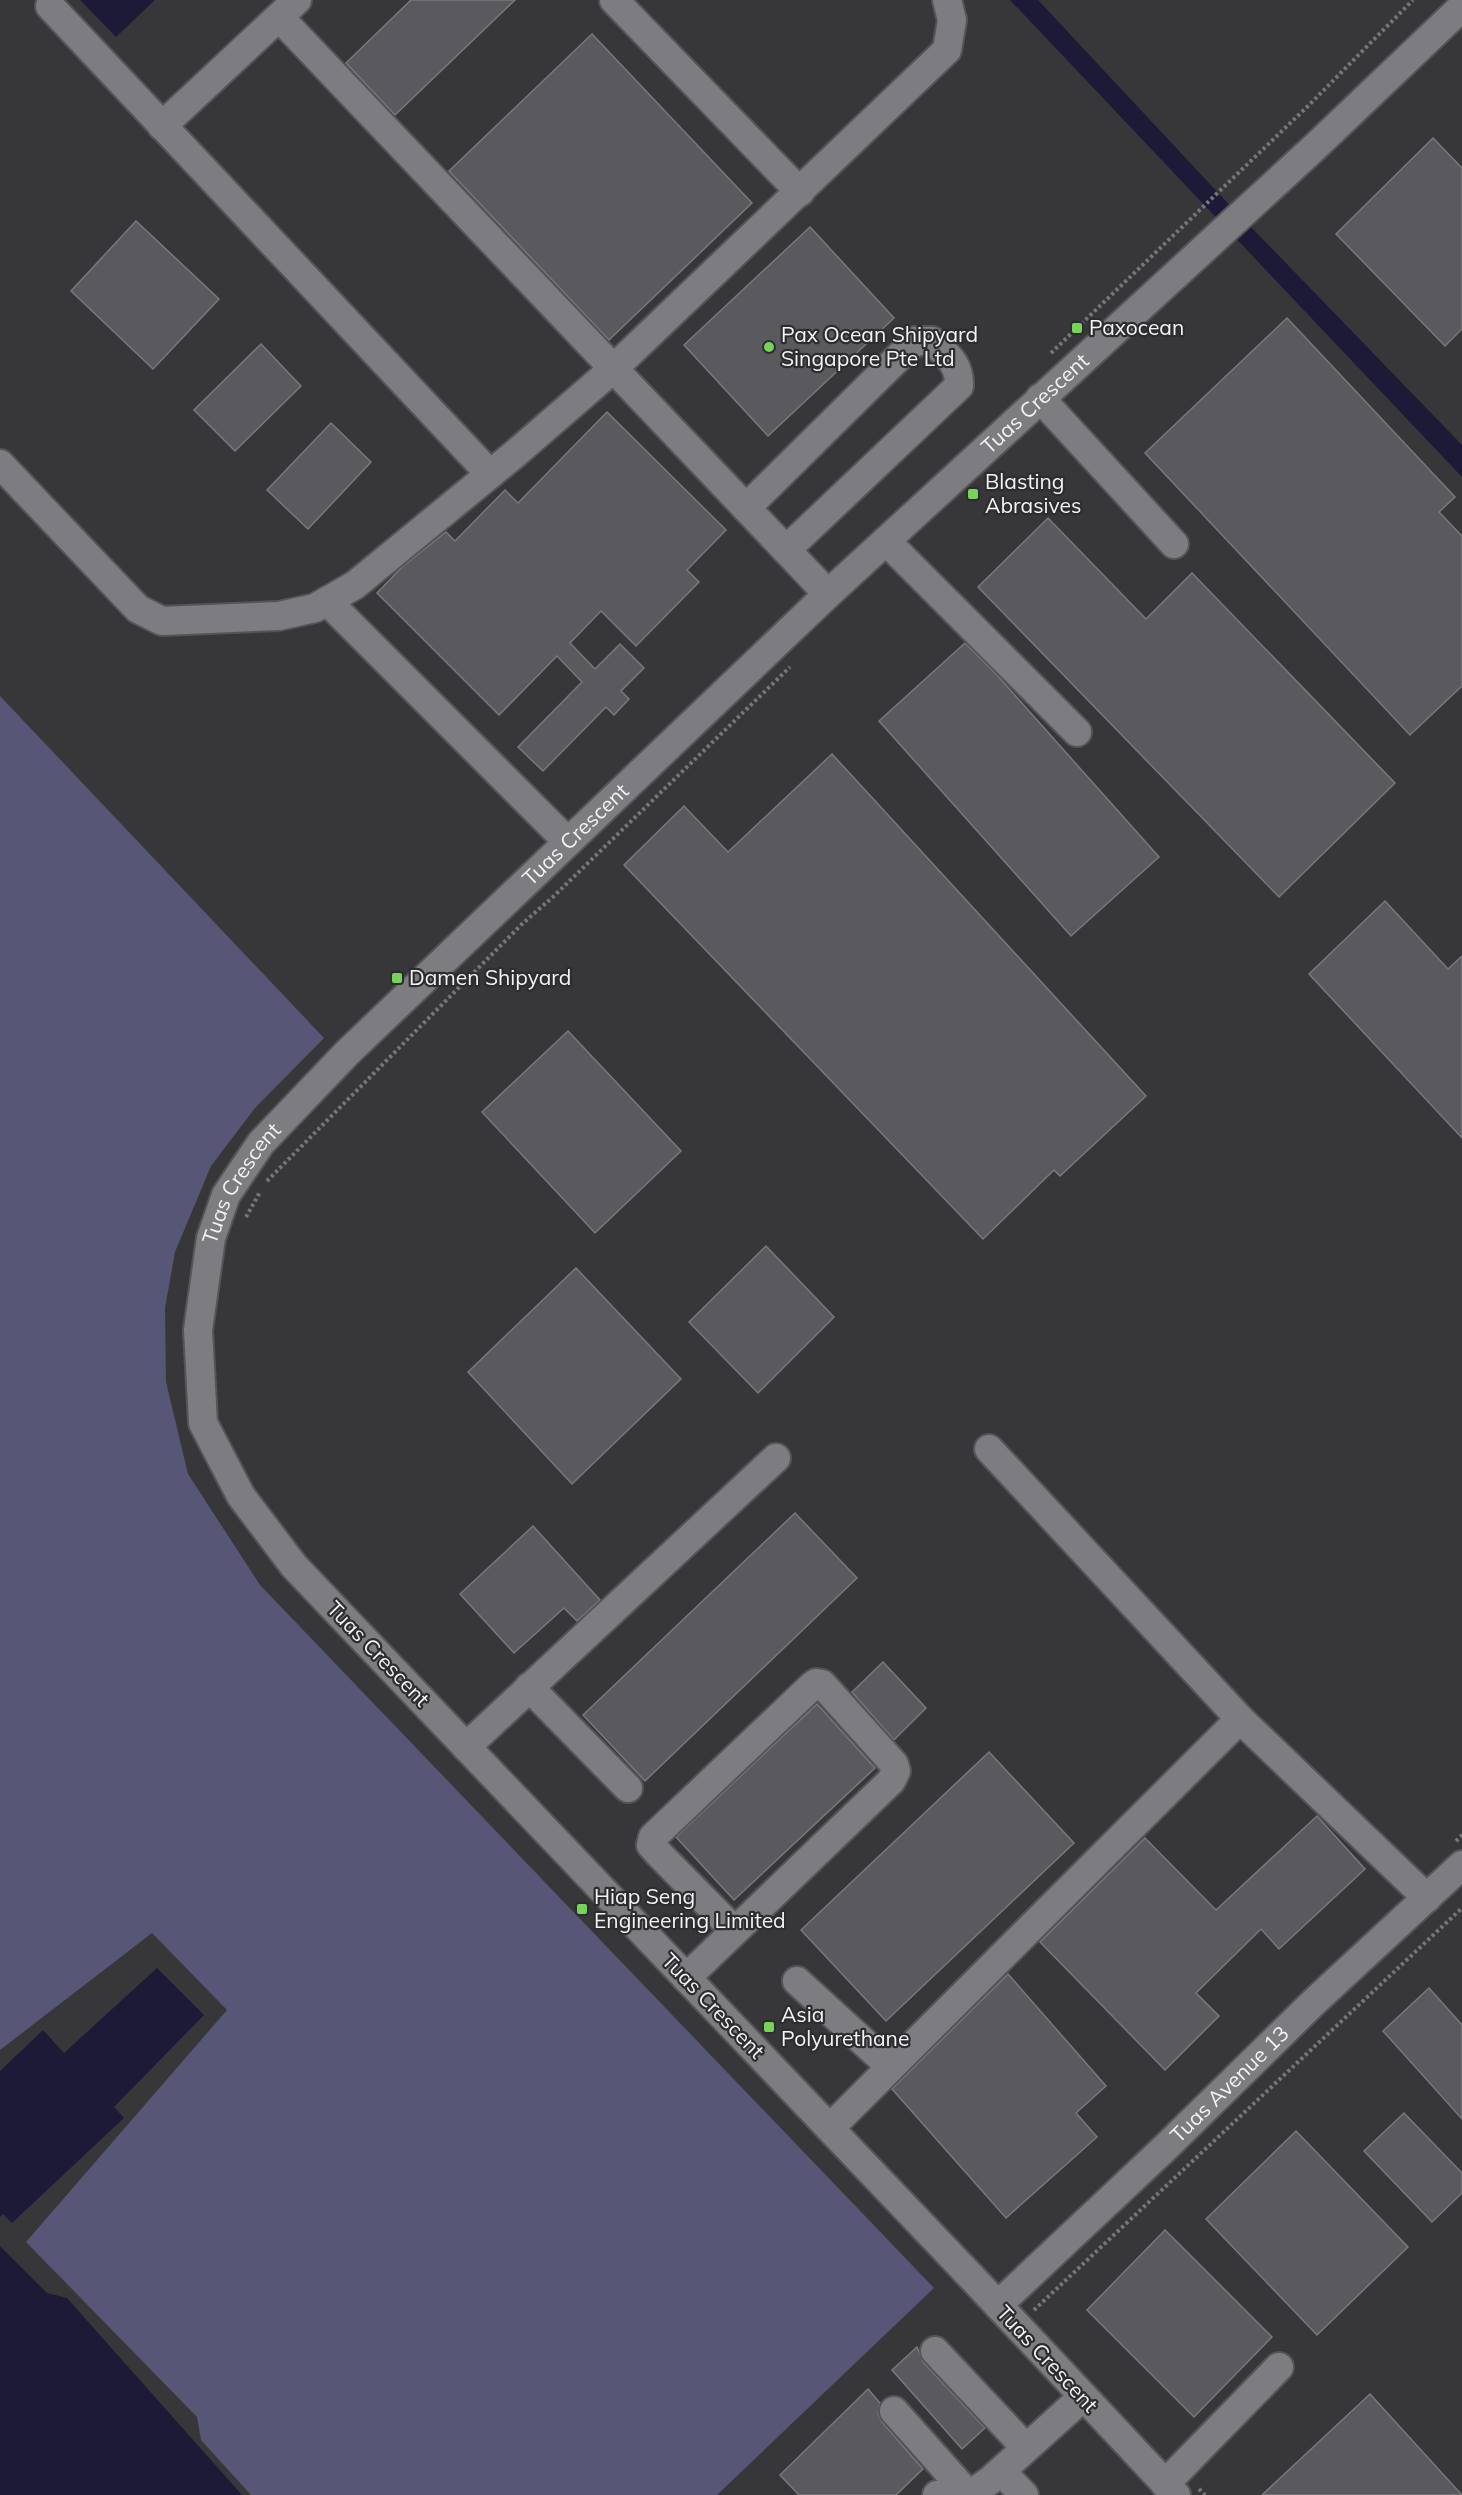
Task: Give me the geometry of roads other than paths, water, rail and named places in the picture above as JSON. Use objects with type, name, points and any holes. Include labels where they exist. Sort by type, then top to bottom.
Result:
[{"type":"street","points":[[614,0],[800,192]]},
{"type":"street","points":[[0,464],[138,609],[162,621],[279,616],[315,608],[355,585],[613,369],[800,192],[947,50],[952,20],[947,0]]},
{"type":"street","points":[[50,6],[490,474]]},
{"type":"street","name":"Tuas Crescent","points":[[1174,2483],[1083,2397],[1016,2302],[830,2128],[691,1993],[466,1746],[294,1566],[241,1497],[203,1423],[198,1330],[211,1238],[226,1195],[261,1143],[347,1053],[828,594],[1316,146],[1462,8]]},
{"type":"street","points":[[162,126],[288,9],[613,369],[828,594]]},
{"type":"street","points":[[746,508],[915,341],[932,341],[956,365],[959,375],[958,386],[786,550]]},
{"type":"street","points":[[1040,398],[1174,544]]},
{"type":"street","points":[[886,541],[1077,732]]},
{"type":"street","points":[[327,601],[568,842]]},
{"type":"street","points":[[989,1449],[1240,1719],[1427,1898]]},
{"type":"street","points":[[466,1746],[776,1458]]},
{"type":"street","points":[[691,1993],[735,1931],[891,1781],[896,1771],[894,1764],[822,1684],[816,1683],[812,1686],[653,1837],[651,1845],[735,1931]]},
{"type":"street","points":[[529,1687],[628,1788]]},
{"type":"street","points":[[830,2128],[1240,1719]]},
{"type":"street","name":"Tuas Avenue 13","points":[[1016,2302],[1167,2146],[1314,2002],[1462,1865]]},
{"type":"street","points":[[797,1981],[891,2067]]},
{"type":"street","points":[[935,2351],[1026,2448]]},
{"type":"street","points":[[1174,2483],[1279,2367]]},
{"type":"street","points":[[937,2495],[967,2493],[983,2486],[1083,2397]]},
{"type":"street","points":[[894,2411],[967,2493]]},
{"type":"street","points":[[1001,2471],[1024,2495]]},
{"type":"place","name":"Paxocean","points":[[1077,328]]},
{"type":"place","name":"Pax Ocean Shipyard Singapore Pte Ltd","points":[[769,347]]},
{"type":"place","name":"Blasting Abrasives","points":[[973,494]]},
{"type":"place","name":"Damen Shipyard","points":[[397,978]]},
{"type":"place","name":"Hiap Seng Engineering Limited","points":[[582,1909]]},
{"type":"place","name":"Asia Polyurethane","points":[[769,2027]]}]
